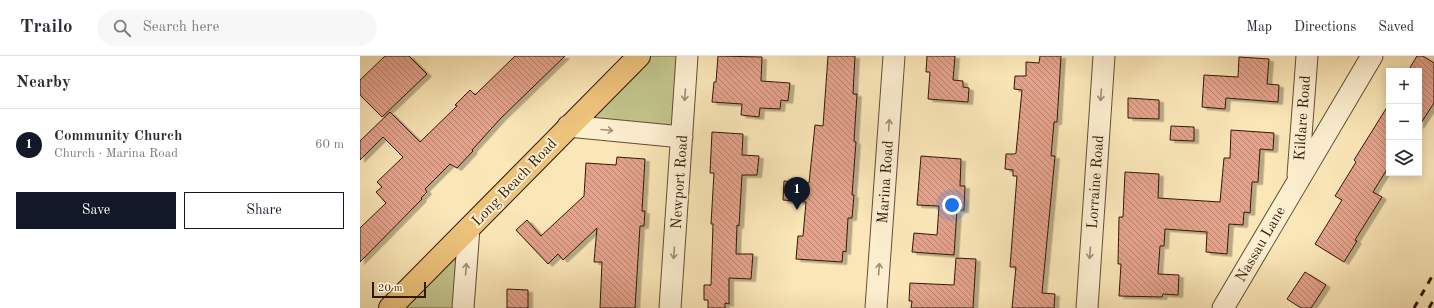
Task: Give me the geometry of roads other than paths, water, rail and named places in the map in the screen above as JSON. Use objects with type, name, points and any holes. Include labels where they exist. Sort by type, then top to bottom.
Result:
[{"type":"main road","name":"Long Beach Road","points":[[390,308],[568,126],[639,56]]},
{"type":"street","name":"Newport Road","points":[[670,308],[687,56]]},
{"type":"street","name":"Marina Road","points":[[876,308],[894,56]]},
{"type":"street","name":"Lorraine Road","points":[[1086,308],[1104,56]]},
{"type":"street","name":"Kildare Road","points":[[1298,179],[1307,56]]},
{"type":"street","name":"Nassau Lane","points":[[1223,308],[1372,56]]},
{"type":"street","points":[[568,126],[682,137]]},
{"type":"street","points":[[463,308],[469,228]]},
{"type":"railway","points":[[1414,308],[1434,273]]},
{"type":"railway","points":[[1429,308],[1434,299]]},
{"type":"place","name":"Community Church","points":[[797,210]]}]
